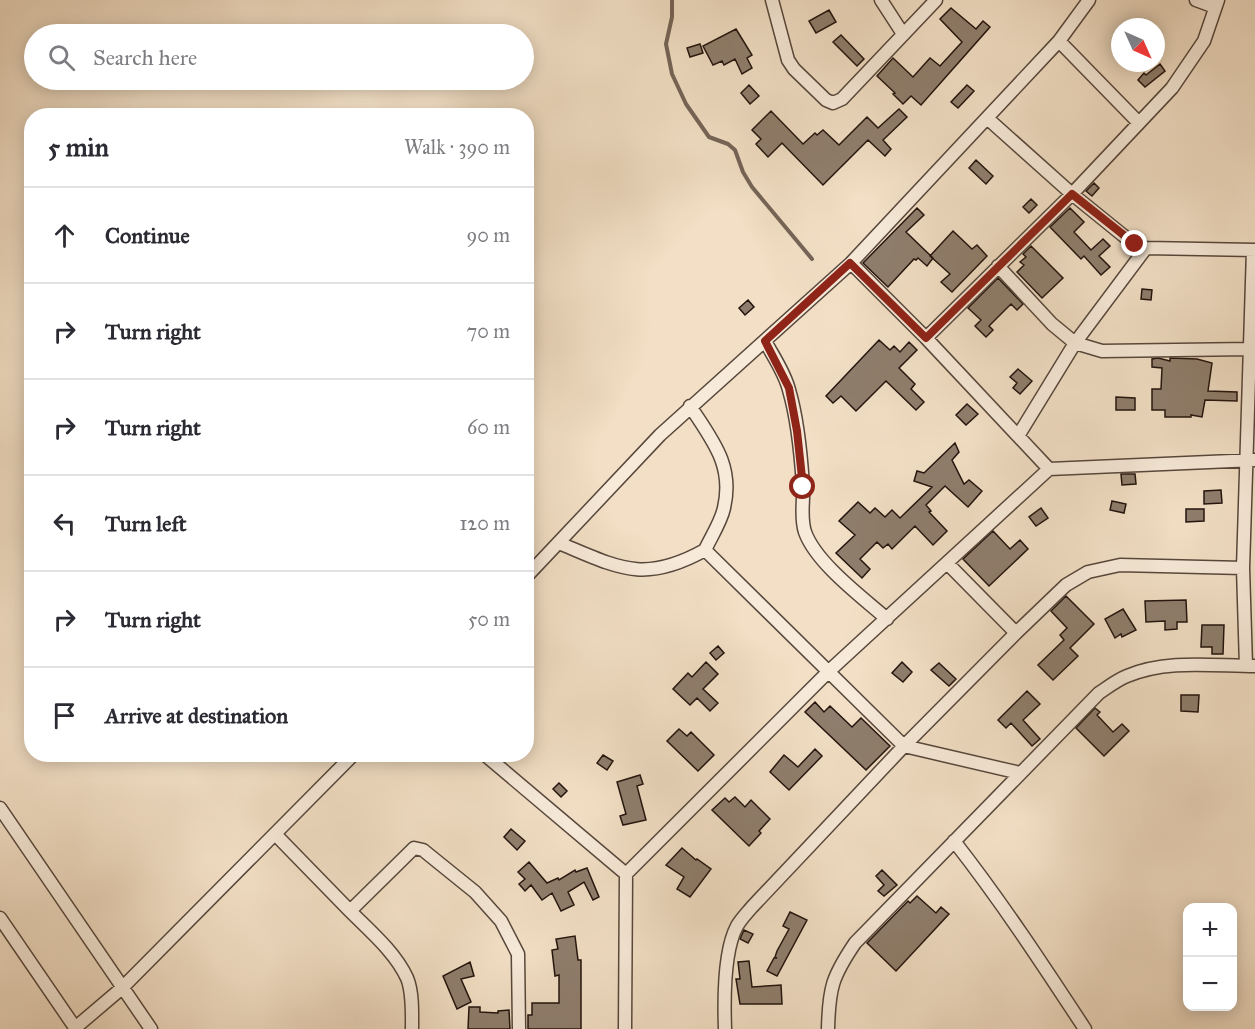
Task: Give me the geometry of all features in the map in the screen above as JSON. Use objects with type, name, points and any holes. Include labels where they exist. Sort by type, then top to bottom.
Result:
[{"type":"street","points":[[772,0],[788,60],[794,69],[826,100],[833,103],[842,99],[936,0]]},
{"type":"street","points":[[881,0],[903,34]]},
{"type":"street","points":[[534,569],[660,435],[850,263],[1059,41],[1089,0]]},
{"type":"street","points":[[926,338],[1072,194],[1172,88],[1204,41],[1216,4],[1196,0]]},
{"type":"street","points":[[1059,41],[1139,123]]},
{"type":"street","points":[[828,1029],[829,997],[837,968],[855,943],[1099,693],[1127,676],[1151,669],[1180,665],[1251,666],[1243,568],[1251,460],[1250,349],[1254,250],[1146,248],[1135,244],[1125,239],[1072,194],[987,118]]},
{"type":"street","points":[[1018,436],[1075,343],[1146,248]]},
{"type":"street","points":[[850,263],[926,338],[1049,469]]},
{"type":"street","points":[[999,266],[1052,324],[1075,343],[1102,351],[1250,349]]},
{"type":"street","points":[[765,341],[789,388],[802,476],[805,532],[815,551],[841,579],[887,618]]},
{"type":"street","points":[[559,543],[626,569],[650,571],[682,563],[705,550],[724,509],[727,484],[724,461],[690,406]]},
{"type":"street","points":[[625,1029],[626,874],[828,672],[1049,469],[1251,460]]},
{"type":"street","points":[[705,550],[904,746],[1020,773]]},
{"type":"street","points":[[947,563],[1016,633]]},
{"type":"street","points":[[725,1029],[724,1006],[730,944],[737,926],[752,907],[904,746],[1066,585],[1088,572],[1120,565],[1243,568]]},
{"type":"street","points":[[0,918],[76,1029],[122,988],[346,762]]},
{"type":"street","points":[[493,762],[626,874]]},
{"type":"street","points":[[0,808],[151,1029]]},
{"type":"street","points":[[274,834],[387,949],[407,979],[412,1029]]},
{"type":"street","points":[[954,841],[1008,913],[1085,1029]]},
{"type":"street","points":[[350,911],[414,848],[423,850],[475,892],[501,921],[518,954],[519,1029]]},
{"type":"building","points":[[951,8],[976,29],[983,21],[990,27],[921,105],[911,96],[903,104],[877,76],[893,58],[913,77],[930,58],[940,66],[962,42],[940,19]]},
{"type":"building","points":[[829,10],[836,22],[816,33],[809,21]]},
{"type":"building","points":[[736,29],[752,55],[747,58],[752,68],[742,74],[735,59],[724,65],[722,61],[713,65],[703,46]]},
{"type":"building","points":[[841,35],[864,59],[857,66],[833,42]]},
{"type":"building","points":[[700,44],[703,53],[690,57],[687,48]]},
{"type":"building","points":[[1150,72],[1164,72],[1145,87],[1138,80],[1144,73],[1146,75]]},
{"type":"building","points":[[749,85],[759,96],[750,104],[741,93]]},
{"type":"building","points":[[967,85],[974,91],[958,108],[951,102]]},
{"type":"building","points":[[899,109],[907,117],[883,140],[891,149],[885,156],[868,140],[823,185],[782,143],[768,157],[756,144],[761,139],[752,130],[771,111],[803,144],[815,133],[817,135],[823,130],[839,145],[867,117],[878,128]]},
{"type":"building","points":[[976,160],[993,176],[986,184],[969,168]]},
{"type":"building","points":[[1094,183],[1099,188],[1092,196],[1086,191]]},
{"type":"building","points":[[1031,199],[1037,205],[1029,213],[1023,207]]},
{"type":"building","points":[[917,208],[924,215],[906,232],[933,258],[927,266],[918,258],[914,259],[888,287],[863,263]]},
{"type":"building","points":[[1070,208],[1084,222],[1074,232],[1091,250],[1103,239],[1110,246],[1099,256],[1110,267],[1101,275],[1084,256],[1081,259],[1050,227]]},
{"type":"building","points":[[953,231],[972,249],[977,245],[987,256],[952,292],[941,282],[950,274],[930,256]]},
{"type":"building","points":[[1031,246],[1063,278],[1042,298],[1017,272],[1024,265],[1020,262],[1026,257],[1023,254]]},
{"type":"building","points":[[998,278],[1023,304],[1017,310],[1011,304],[989,326],[993,330],[986,337],[975,326],[981,320],[968,308]]},
{"type":"building","points":[[1142,289],[1152,290],[1151,300],[1141,299]]},
{"type":"building","points":[[748,300],[754,307],[745,315],[739,308]]},
{"type":"building","points":[[879,340],[890,350],[894,346],[900,352],[909,342],[917,350],[899,368],[915,384],[911,389],[924,402],[916,410],[886,381],[856,411],[841,396],[833,403],[826,396]]},
{"type":"building","points":[[1170,358],[1197,359],[1212,363],[1208,391],[1237,392],[1237,401],[1205,400],[1202,417],[1191,415],[1191,417],[1165,417],[1165,410],[1152,410],[1152,389],[1161,389],[1162,368],[1152,367],[1152,359],[1170,361]]},
{"type":"building","points":[[1018,369],[1032,381],[1020,394],[1013,388],[1017,383],[1010,377]]},
{"type":"building","points":[[1116,397],[1135,398],[1135,410],[1116,410]]},
{"type":"building","points":[[967,404],[978,414],[966,425],[956,415]]},
{"type":"building","points":[[955,443],[959,452],[952,460],[964,484],[969,480],[982,491],[968,507],[945,486],[926,505],[931,511],[929,512],[947,531],[933,545],[915,526],[892,549],[888,544],[883,548],[877,542],[860,559],[870,569],[862,578],[836,553],[855,535],[839,521],[858,502],[870,513],[875,508],[885,517],[892,510],[900,518],[932,487],[914,481],[917,471],[924,473]]},
{"type":"building","points":[[1121,474],[1135,474],[1136,484],[1122,485]]},
{"type":"building","points":[[1221,490],[1222,503],[1204,504],[1204,491]]},
{"type":"building","points":[[1112,501],[1126,504],[1124,513],[1110,510]]},
{"type":"building","points":[[1041,508],[1048,518],[1036,526],[1029,517]]},
{"type":"building","points":[[1186,509],[1204,509],[1204,521],[1186,522]]},
{"type":"building","points":[[993,531],[1010,549],[1020,540],[1028,549],[989,586],[963,559]]},
{"type":"building","points":[[1066,596],[1094,624],[1070,648],[1078,656],[1053,680],[1038,665],[1064,640],[1060,635],[1067,628],[1051,611]]},
{"type":"building","points":[[1186,600],[1187,622],[1177,622],[1177,629],[1165,630],[1165,621],[1146,622],[1145,601]]},
{"type":"building","points":[[1123,609],[1136,630],[1115,638],[1105,619]]},
{"type":"building","points":[[1202,625],[1224,625],[1223,654],[1212,654],[1212,647],[1201,647]]},
{"type":"building","points":[[718,646],[724,653],[716,660],[710,653]]},
{"type":"building","points":[[706,662],[718,674],[703,689],[718,703],[710,711],[697,698],[690,705],[673,689],[688,673],[692,677]]},
{"type":"building","points":[[902,662],[912,672],[903,682],[892,673]]},
{"type":"building","points":[[939,663],[956,679],[949,686],[931,670]]},
{"type":"building","points":[[1027,691],[1040,704],[1023,720],[1040,739],[1032,746],[1011,723],[1006,728],[998,720]]},
{"type":"building","points":[[1181,695],[1199,695],[1198,712],[1181,711]]},
{"type":"building","points":[[815,702],[824,712],[830,706],[852,727],[861,718],[890,746],[866,770],[805,712]]},
{"type":"building","points":[[1095,708],[1100,712],[1097,715],[1113,732],[1122,724],[1129,731],[1104,756],[1076,728]]},
{"type":"building","points":[[679,729],[687,736],[691,732],[714,755],[698,771],[667,741]]},
{"type":"building","points":[[815,749],[822,756],[789,790],[770,772],[784,755],[798,767]]},
{"type":"building","points":[[603,755],[613,761],[607,770],[597,763]]},
{"type":"building","points":[[640,775],[643,784],[637,786],[646,820],[623,825],[620,816],[626,814],[617,782]]},
{"type":"building","points":[[559,783],[567,791],[561,797],[553,789]]},
{"type":"building","points":[[735,797],[745,807],[751,800],[770,819],[749,846],[712,810],[725,798],[729,802]]},
{"type":"building","points":[[511,829],[525,841],[517,850],[504,837]]},
{"type":"building","points":[[682,848],[711,869],[690,897],[677,889],[684,877],[666,865]]},
{"type":"building","points":[[529,862],[547,883],[558,878],[559,880],[575,870],[576,872],[587,868],[599,897],[593,900],[584,882],[568,892],[574,905],[561,911],[552,893],[542,900],[531,885],[525,891],[519,884],[525,879],[518,872]]},
{"type":"building","points":[[882,870],[897,885],[884,896],[878,891],[884,885],[876,876]]},
{"type":"building","points":[[917,896],[936,913],[941,907],[949,914],[896,971],[867,943],[908,901],[910,903]]},
{"type":"building","points":[[790,912],[807,920],[777,976],[767,971],[774,958],[777,958],[775,957],[777,951],[789,929],[783,926]]},
{"type":"building","points":[[744,930],[753,934],[748,943],[740,939]]},
{"type":"building","points":[[575,936],[578,960],[581,960],[581,1029],[528,1029],[528,1015],[532,1015],[532,1003],[559,1003],[559,975],[555,976],[552,950],[558,949],[556,939]]},
{"type":"building","points":[[749,961],[752,987],[781,985],[782,1004],[740,1004],[736,979],[740,979],[738,962]]},
{"type":"building","points":[[470,962],[474,976],[461,979],[471,1002],[457,1009],[443,976]]},
{"type":"building","points":[[469,1007],[480,1007],[480,1012],[498,1013],[498,1011],[509,1010],[510,1029],[468,1029]]},
{"type":"waterway","points":[[672,0],[672,17],[666,44],[672,74],[686,104],[709,137],[728,144],[735,150],[743,172],[752,187],[812,259]]},
{"type":"route","points":[[803,487],[797,431],[789,388],[765,341],[850,263],[926,338],[1072,194],[1125,239],[1135,244]]}]
